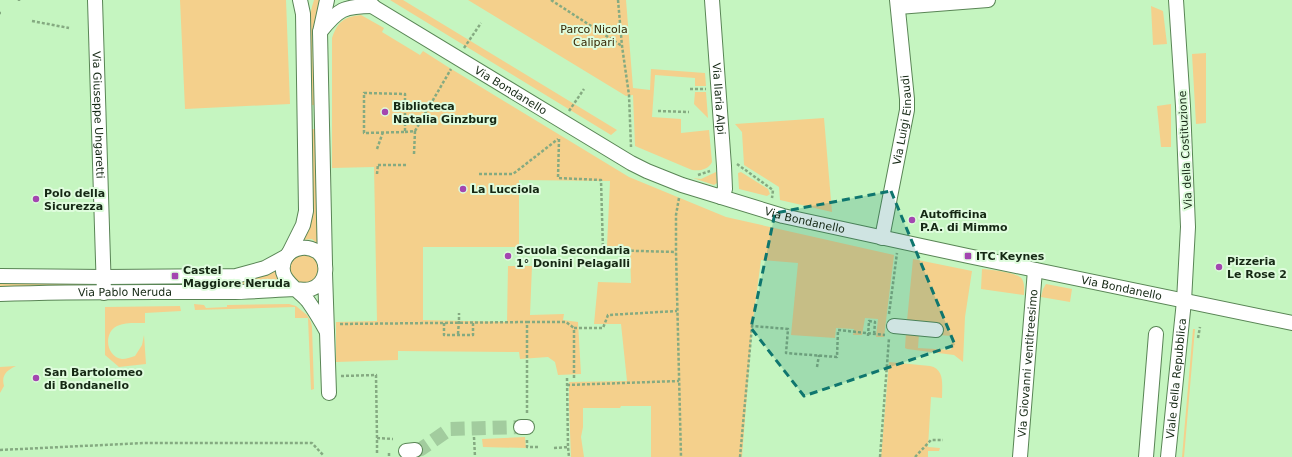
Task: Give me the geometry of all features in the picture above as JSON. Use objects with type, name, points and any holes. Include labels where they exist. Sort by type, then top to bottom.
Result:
[{"type":"street","name":"Via Giuseppe Ungaretti","points":[[95,0],[104,293]]},
{"type":"street","points":[[300,0],[303,14],[306,211],[303,225],[284,262],[284,276],[286,281],[297,289],[331,328]]},
{"type":"street","points":[[303,14],[307,0]]},
{"type":"street","points":[[327,0],[320,32],[325,268],[331,328],[329,393]]},
{"type":"street","name":"Via Ilaria Alpi","points":[[712,0],[730,164],[725,189],[721,197]]},
{"type":"street","points":[[898,3],[988,0]]},
{"type":"street","points":[[1164,0],[1176,4]]},
{"type":"street","points":[[320,32],[331,18],[342,10],[367,3]]},
{"type":"street","name":"Via Bondanello","points":[[367,3],[631,163],[682,185],[782,216],[1292,324]]},
{"type":"street","name":"Via Luigi Einaudi","points":[[882,238],[907,110],[898,3]]},
{"type":"street","name":"Via della Costituzione","points":[[1176,4],[1183,106],[1188,227],[1184,301]]},
{"type":"street","points":[[305,114],[321,114]]},
{"type":"street","points":[[288,255],[301,248],[314,249],[323,258],[325,268],[320,284],[315,288],[303,290],[297,289]]},
{"type":"street","name":"Via Pablo Neruda","points":[[0,276],[236,276],[265,268],[288,255]]},
{"type":"street","name":"Via Giovanni ventitreesimo","points":[[1020,457],[1035,270]]},
{"type":"street","name":"Via Pablo Neruda","points":[[0,294],[242,292],[297,289]]},
{"type":"street","name":"Viale della Repubblica","points":[[1168,457],[1184,301]]},
{"type":"street","points":[[890,328],[936,330]]},
{"type":"street","name":"Viale della Repubblica","points":[[1146,457],[1156,334]]},
{"type":"path","points":[[551,0],[622,46]]},
{"type":"path","points":[[618,0],[622,46],[629,95],[631,150]]},
{"type":"path","points":[[32,21],[69,28]]},
{"type":"path","points":[[463,50],[481,23]]},
{"type":"path","points":[[414,154],[415,131],[452,66]]},
{"type":"path","points":[[568,113],[584,89]]},
{"type":"path","points":[[690,89],[709,89]]},
{"type":"path","points":[[405,132],[405,94],[364,93],[364,133],[405,132],[415,131]]},
{"type":"path","points":[[658,111],[689,112]]},
{"type":"path","points":[[377,149],[383,132]]},
{"type":"path","points":[[479,174],[513,174],[564,135]]},
{"type":"path","points":[[559,139],[558,178],[601,180],[603,250],[676,252]]},
{"type":"path","points":[[696,175],[708,173],[715,166],[730,164],[773,190],[772,201],[765,199]]},
{"type":"path","points":[[377,174],[378,165],[408,165]]},
{"type":"path","points":[[681,457],[676,215],[682,185]]},
{"type":"path","points":[[880,457],[897,251]]},
{"type":"path","points":[[331,328],[444,323],[566,322],[574,328],[603,328],[608,314],[677,311]]},
{"type":"path","points":[[458,334],[459,314]]},
{"type":"path","points":[[868,335],[868,321],[875,322],[874,335]]},
{"type":"path","points":[[524,427],[527,322]]},
{"type":"path","points":[[444,323],[444,335],[473,335],[473,323]]},
{"type":"path","points":[[740,457],[752,326],[788,329],[786,353],[837,357],[838,330],[874,335],[890,328]]},
{"type":"path","points":[[1198,338],[1200,327]]},
{"type":"path","points":[[574,328],[574,378]]},
{"type":"path","points":[[817,367],[819,355]]},
{"type":"path","points":[[336,376],[376,375],[377,453]]},
{"type":"path","points":[[567,378],[568,457]]},
{"type":"path","points":[[567,385],[679,381]]},
{"type":"path","points":[[474,437],[475,457]]},
{"type":"path","points":[[377,438],[393,439]]},
{"type":"path","points":[[915,457],[931,440],[943,440]]},
{"type":"path","points":[[0,450],[144,443],[312,443],[323,455]]},
{"type":"path","points":[[554,448],[568,447]]},
{"type":"highlighted area","points":[[891,191],[955,345],[804,396],[751,328],[775,213]]},
{"type":"green space","points":[[180,0],[286,0],[290,104],[185,109]]},
{"type":"green space","points":[[314,0],[322,0],[317,13],[312,35],[314,105],[310,105],[308,38]]},
{"type":"green space","points":[[390,0],[403,0],[617,130],[611,135]]},
{"type":"green space","name":"Parco Nicola Calipari","points":[[468,0],[626,0],[633,88],[650,90],[651,69],[705,73],[706,86],[695,86],[695,78],[655,75],[652,117],[681,119],[681,133],[709,130],[712,162],[710,165],[704,169],[692,170],[635,146],[633,95],[626,96]]},
{"type":"green space","points":[[1151,6],[1163,11],[1167,44],[1153,45]]},
{"type":"green space","points":[[361,15],[384,28],[382,32],[420,55],[423,51],[629,177],[726,217],[894,255],[884,337],[876,337],[878,319],[865,318],[862,335],[853,335],[854,329],[836,328],[835,338],[791,335],[798,263],[761,260],[752,328],[742,457],[651,457],[651,406],[621,406],[620,408],[583,408],[583,427],[581,437],[584,457],[571,457],[569,382],[627,381],[621,324],[594,324],[598,282],[631,283],[630,248],[607,246],[610,181],[519,180],[519,247],[423,247],[423,320],[507,322],[508,266],[532,266],[530,315],[564,314],[563,320],[578,322],[581,374],[558,375],[555,362],[548,357],[520,359],[519,352],[398,351],[398,360],[336,362],[336,322],[377,321],[374,167],[332,168],[332,38],[342,21],[350,17]]},
{"type":"green space","points":[[1206,53],[1206,123],[1196,124],[1192,54]]},
{"type":"green space","points":[[695,92],[706,92],[708,118],[694,104]]},
{"type":"green space","points":[[1171,104],[1171,147],[1161,147],[1157,106]]},
{"type":"green space","points":[[824,118],[832,212],[780,200],[779,187],[744,165],[742,132],[735,124]]},
{"type":"green space","points":[[311,129],[315,129],[319,245],[312,239],[302,240],[311,220],[313,197]]},
{"type":"green space","points":[[716,172],[717,183],[714,185],[693,178],[701,179]]},
{"type":"green space","points":[[741,172],[768,189],[770,194],[767,196],[739,189],[738,173]]},
{"type":"green space","points":[[304,253],[310,254],[318,262],[318,274],[310,282],[304,283],[298,282],[290,274],[289,268],[290,262],[298,254]]},
{"type":"green space","points":[[913,259],[972,271],[965,317],[963,362],[954,355],[905,348],[906,332],[919,333],[918,348],[951,350],[952,336],[939,335],[907,321]]},
{"type":"green space","points":[[277,268],[283,284],[138,285],[137,282]]},
{"type":"green space","points":[[982,269],[1004,272],[1019,277],[1024,283],[1024,295],[981,289]]},
{"type":"green space","points":[[88,283],[88,286],[0,288],[0,284]]},
{"type":"green space","points":[[1046,284],[1072,289],[1070,302],[1041,297]]},
{"type":"green space","points":[[194,304],[204,305],[206,308],[227,307],[227,305],[289,304],[296,306],[307,315],[311,322],[314,389],[311,390],[308,318],[295,318],[295,307],[195,310]]},
{"type":"green space","points":[[180,306],[181,311],[145,313],[145,323],[120,325],[113,329],[110,334],[108,344],[110,350],[112,354],[122,359],[135,356],[142,345],[144,335],[146,364],[119,367],[105,355],[105,307]]},
{"type":"green space","points":[[1193,329],[1195,329],[1184,457],[1182,457]]},
{"type":"green space","points":[[889,362],[930,366],[938,370],[942,378],[942,398],[931,397],[928,447],[940,448],[939,451],[928,451],[928,457],[881,457]]},
{"type":"green space","points":[[16,366],[10,369],[4,376],[4,386],[0,393],[0,367]]},
{"type":"green space","points":[[525,437],[526,448],[483,447],[482,439]]},
{"type":"tunnel","points":[[415,450],[421,449],[450,429],[521,427]]},
{"type":"place","name":"Biblioteca Natalia Ginzburg","points":[[385,112]]},
{"type":"place","name":"La Lucciola","points":[[463,189]]},
{"type":"place","name":"Polo della Sicurezza","points":[[36,199]]},
{"type":"place","name":"Autofficina P.A. di Mimmo","points":[[912,220]]},
{"type":"place","name":"Scuola Secondaria 1° Donini Pelagalli","points":[[508,256]]},
{"type":"place","name":"ITC Keynes","points":[[968,256]]},
{"type":"place","name":"Pizzeria Le Rose 2","points":[[1219,267]]},
{"type":"place","name":"Castel Maggiore Neruda","points":[[175,276]]},
{"type":"place","name":"San Bartolomeo di Bondanello","points":[[36,378]]}]
